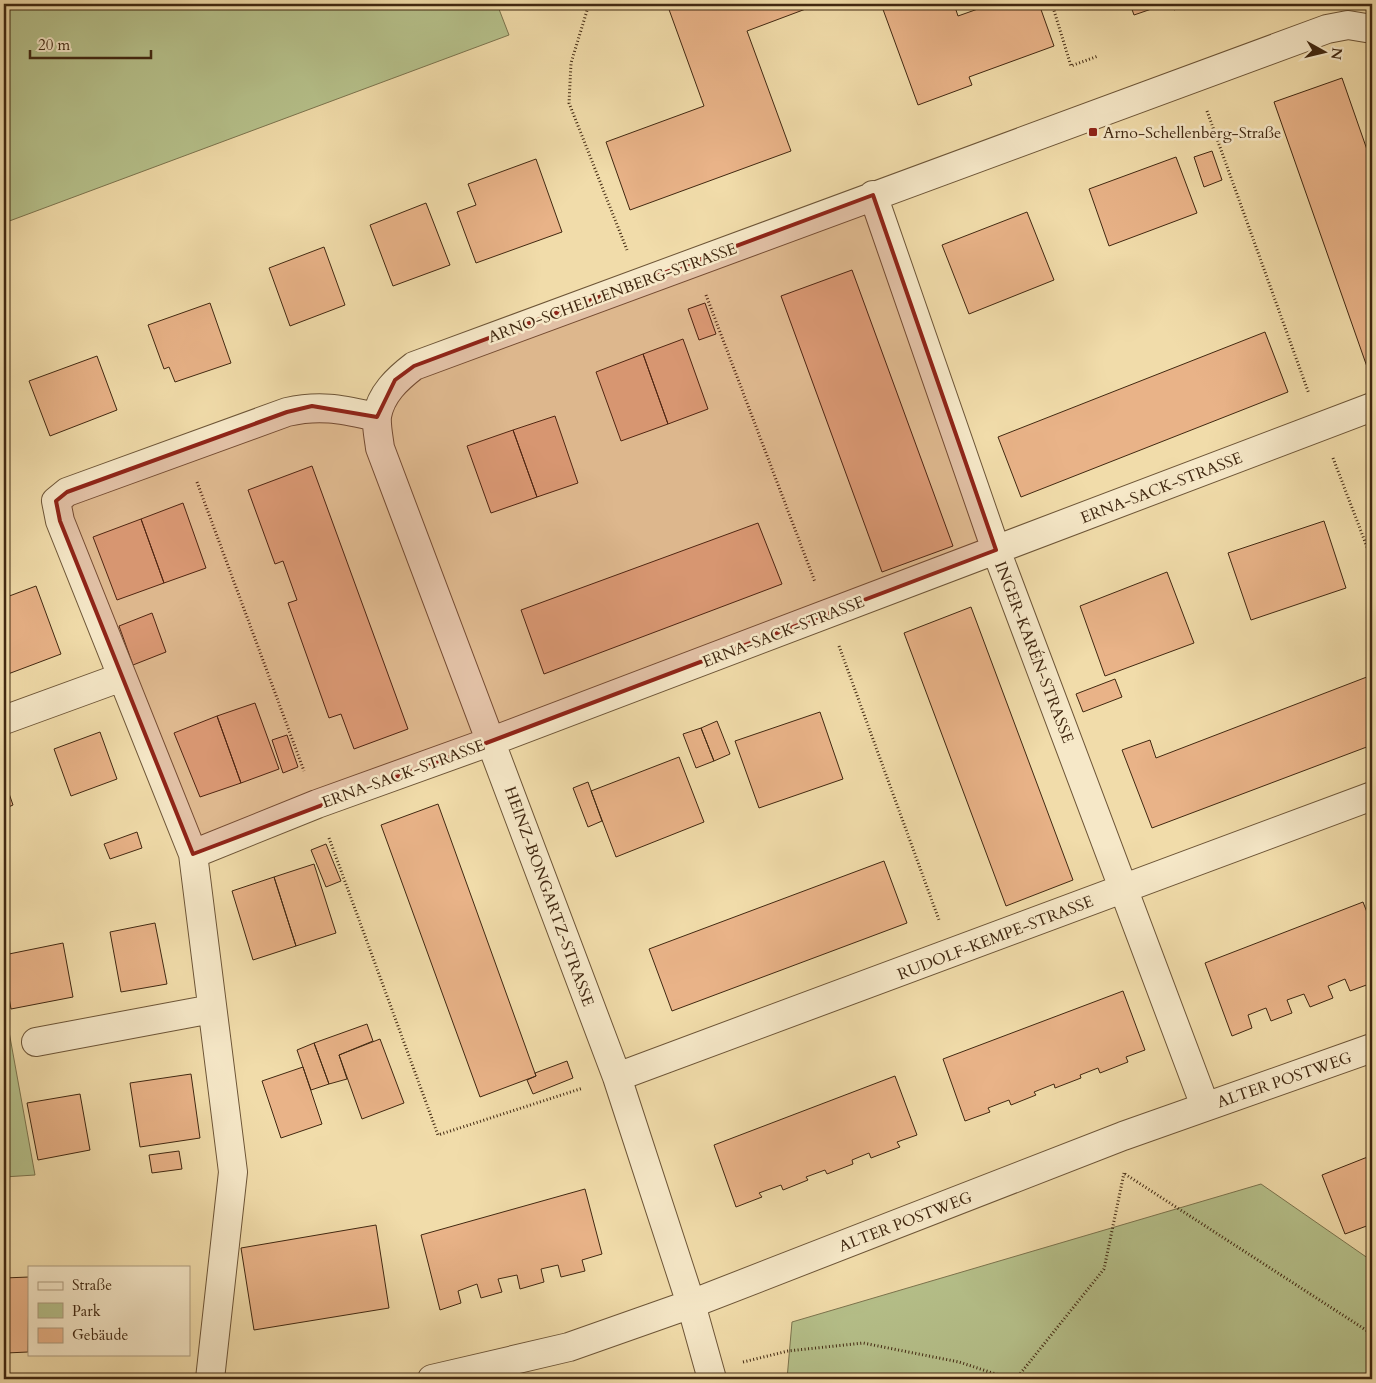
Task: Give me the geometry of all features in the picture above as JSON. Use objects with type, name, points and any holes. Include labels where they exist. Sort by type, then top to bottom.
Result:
[{"type":"street","name":"ARNO-SCHELLENBERG-STRASSE","points":[[377,417],[385,396],[396,380],[414,366],[1327,29],[1348,25],[1370,28]]},
{"type":"street","name":"INGER-KARÉN-STRASSE","points":[[873,195],[996,550],[1206,1106]]},
{"type":"street","points":[[210,1379],[233,1172],[193,854],[60,521],[56,501],[67,492],[287,412],[312,406],[377,417]]},
{"type":"street","name":"ERNA-SACK-STRASSE","points":[[193,854],[317,804],[492,741],[1372,407]]},
{"type":"street","name":"HEINZ-BONGARTZ-STRASSE","points":[[377,417],[380,448],[617,1076],[691,1304],[711,1375]]},
{"type":"street","points":[[4,720],[122,677]]},
{"type":"street","name":"RUDOLF-KEMPE-STRASSE","points":[[617,1076],[1372,796]]},
{"type":"street","points":[[36,1042],[212,1009]]},
{"type":"street","name":"ALTER POSTWEG","points":[[432,1379],[569,1347],[691,1304],[1123,1136],[1372,1048]]},
{"type":"path","points":[[589,4],[571,63],[569,103],[639,282]]},
{"type":"path","points":[[1052,4],[1071,66],[1098,56]]},
{"type":"path","points":[[1194,77],[1321,427],[1372,560]]},
{"type":"path","points":[[438,1135],[617,1076]]},
{"type":"path","points":[[1016,1379],[1104,1270],[1128,1154],[1123,1136]]},
{"type":"path","points":[[1124,1173],[1372,1334]]},
{"type":"path","points":[[711,1375],[788,1351],[863,1343],[959,1362],[1011,1379]]},
{"type":"highlighted area","points":[[873,195],[996,550],[193,854],[60,521],[56,501],[67,492],[287,412],[312,406],[377,417],[395,380],[414,366]]},
{"type":"green space","points":[[27,4],[497,4],[509,35],[4,223],[4,10]]},
{"type":"green space","points":[[4,1004],[35,1175],[4,1177]]},
{"type":"green space","points":[[1261,1184],[1372,1261],[1372,1379],[787,1379],[792,1322]]},
{"type":"building","points":[[667,4],[819,4],[747,31],[791,151],[630,210],[606,142],[704,106]]},
{"type":"building","points":[[881,4],[954,4],[958,16],[992,4],[1039,4],[1054,46],[969,77],[972,85],[918,105]]},
{"type":"building","points":[[1130,4],[1166,4],[1134,15]]},
{"type":"building","points":[[1169,4],[1189,4],[1174,10]]},
{"type":"building","points":[[1342,78],[1372,164],[1372,381],[1274,102]]},
{"type":"building","points":[[1212,151],[1222,180],[1204,187],[1194,157]]},
{"type":"building","points":[[1176,157],[1197,213],[1109,246],[1089,189]]},
{"type":"building","points":[[536,159],[562,232],[476,263],[457,212],[476,205],[468,184]]},
{"type":"building","points":[[426,203],[450,265],[393,286],[370,225]]},
{"type":"building","points":[[1027,212],[1054,280],[969,314],[942,245]]},
{"type":"building","points":[[324,247],[345,305],[290,326],[269,268]]},
{"type":"building","points":[[852,270],[953,546],[882,572],[781,296]]},
{"type":"building","points":[[210,303],[231,363],[175,382],[169,367],[164,369],[148,325]]},
{"type":"building","points":[[705,303],[716,334],[699,340],[688,309]]},
{"type":"building","points":[[1265,332],[1288,392],[1021,497],[998,437]]},
{"type":"building","points":[[683,339],[708,409],[668,424],[643,354]]},
{"type":"building","points":[[643,354],[668,424],[621,441],[596,372]]},
{"type":"building","points":[[97,356],[117,410],[50,436],[29,381]]},
{"type":"building","points":[[555,416],[578,483],[537,497],[513,430]]},
{"type":"building","points":[[513,430],[537,497],[491,513],[467,446]]},
{"type":"building","points":[[312,466],[408,729],[354,749],[341,714],[329,718],[288,603],[297,600],[283,561],[275,564],[248,490]]},
{"type":"building","points":[[183,503],[206,568],[164,583],[141,519]]},
{"type":"building","points":[[141,519],[164,583],[117,600],[93,537]]},
{"type":"building","points":[[1324,521],[1346,588],[1251,620],[1228,553]]},
{"type":"building","points":[[758,523],[782,584],[544,674],[521,610]]},
{"type":"building","points":[[1167,572],[1194,643],[1105,676],[1080,606]]},
{"type":"building","points":[[36,586],[61,654],[8,674],[4,664],[4,598]]},
{"type":"building","points":[[971,607],[1073,880],[1006,906],[904,633]]},
{"type":"building","points":[[152,613],[166,652],[133,665],[119,626]]},
{"type":"building","points":[[1372,675],[1372,745],[1152,828],[1122,750],[1150,740],[1156,758]]},
{"type":"building","points":[[1115,679],[1122,697],[1083,712],[1076,694]]},
{"type":"building","points":[[255,703],[279,769],[241,783],[217,716]]},
{"type":"building","points":[[820,712],[843,779],[759,808],[735,741]]},
{"type":"building","points":[[217,716],[241,783],[200,797],[174,733]]},
{"type":"building","points":[[717,721],[730,754],[714,761],[701,728]]},
{"type":"building","points":[[701,728],[714,761],[696,768],[683,734]]},
{"type":"building","points":[[100,732],[117,779],[71,796],[54,749]]},
{"type":"building","points":[[287,735],[298,767],[283,773],[272,740]]},
{"type":"building","points":[[679,757],[704,822],[616,857],[591,791]]},
{"type":"building","points":[[4,779],[13,805],[4,809]]},
{"type":"building","points":[[588,782],[602,821],[588,827],[573,788]]},
{"type":"building","points":[[438,804],[536,1076],[480,1097],[381,825]]},
{"type":"building","points":[[137,832],[142,848],[110,859],[104,844]]},
{"type":"building","points":[[326,844],[341,881],[326,887],[311,850]]},
{"type":"building","points":[[884,861],[907,923],[672,1011],[649,949]]},
{"type":"building","points":[[314,864],[336,933],[296,946],[274,877]]},
{"type":"building","points":[[274,877],[296,946],[253,960],[232,891]]},
{"type":"building","points":[[1363,902],[1372,925],[1372,971],[1368,972],[1372,983],[1350,991],[1345,979],[1328,986],[1333,998],[1310,1007],[1304,994],[1287,1000],[1292,1013],[1271,1021],[1266,1008],[1248,1015],[1252,1028],[1232,1036],[1205,963]]},
{"type":"building","points":[[155,923],[167,984],[121,992],[110,932]]},
{"type":"building","points":[[63,943],[73,997],[11,1009],[4,970],[4,955]]},
{"type":"building","points":[[1123,991],[1145,1050],[1126,1057],[1128,1062],[1100,1073],[1098,1068],[1080,1075],[1081,1078],[1055,1088],[1054,1084],[1034,1092],[1036,1095],[1011,1105],[1009,1100],[988,1108],[990,1112],[965,1121],[943,1059]]},
{"type":"building","points":[[367,1024],[373,1041],[339,1055],[347,1079],[329,1084],[314,1043]]},
{"type":"building","points":[[380,1039],[404,1103],[362,1119],[339,1055]]},
{"type":"building","points":[[314,1043],[329,1084],[311,1090],[297,1050]]},
{"type":"building","points":[[567,1061],[573,1078],[533,1094],[527,1080],[536,1076],[535,1073]]},
{"type":"building","points":[[303,1067],[322,1124],[281,1138],[262,1081]]},
{"type":"building","points":[[191,1074],[200,1138],[140,1147],[130,1083]]},
{"type":"building","points":[[895,1076],[917,1135],[897,1142],[900,1147],[871,1158],[869,1153],[852,1160],[853,1164],[827,1174],[825,1170],[806,1177],[808,1180],[783,1190],[781,1185],[759,1193],[762,1197],[736,1207],[714,1145]]},
{"type":"building","points":[[80,1094],[90,1150],[38,1160],[27,1103]]},
{"type":"building","points":[[179,1151],[182,1169],[152,1173],[149,1155]]},
{"type":"building","points":[[1370,1156],[1372,1224],[1345,1234],[1322,1175]]},
{"type":"building","points":[[585,1189],[602,1254],[582,1260],[585,1271],[561,1277],[558,1265],[541,1269],[544,1282],[520,1289],[517,1275],[498,1279],[502,1292],[481,1298],[477,1284],[458,1291],[461,1303],[440,1310],[421,1235]]},
{"type":"building","points":[[376,1225],[389,1308],[254,1330],[241,1248]]},
{"type":"building","points":[[28,1277],[28,1352],[6,1353],[4,1278]]},
{"type":"place","name":"Arno-Schellenberg-Straße","points":[[1093,132]]}]
